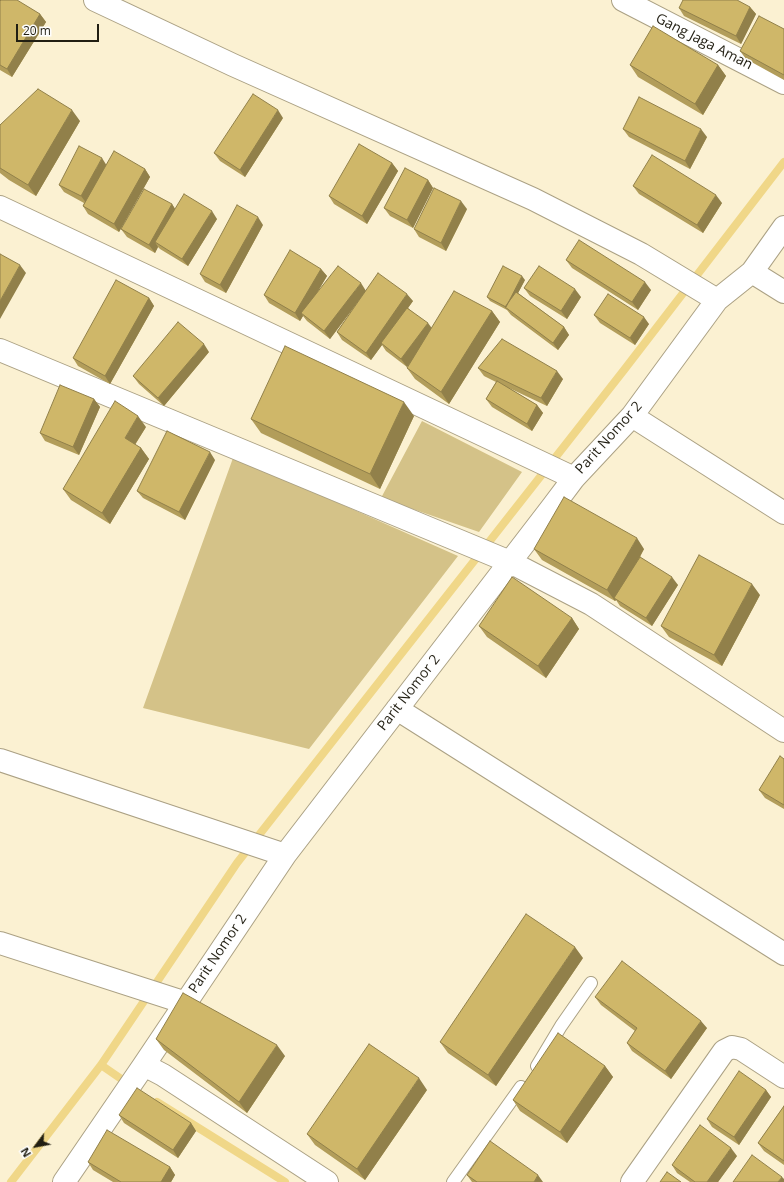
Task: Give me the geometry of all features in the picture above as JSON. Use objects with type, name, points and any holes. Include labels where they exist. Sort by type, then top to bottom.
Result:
[{"type":"street","points":[[95,0],[233,65],[533,199],[641,254],[717,300]]},
{"type":"street","name":"Gang Jaga Aman","points":[[623,0],[777,80]]},
{"type":"street","points":[[0,207],[574,478]]},
{"type":"street","name":"Parit Nomor 2","points":[[64,1182],[285,855],[574,478],[632,416],[717,300],[752,272],[784,227]]},
{"type":"street","points":[[752,272],[784,292]]},
{"type":"street","points":[[0,350],[510,562],[591,604],[784,731]]},
{"type":"street","points":[[632,416],[784,512]]},
{"type":"street","points":[[397,709],[784,954]]},
{"type":"street","points":[[0,760],[285,855]]},
{"type":"street","points":[[0,943],[186,1003]]},
{"type":"street","points":[[632,1182],[724,1051],[732,1047],[741,1049],[784,1077]]},
{"type":"street","points":[[144,1065],[163,1075],[327,1182]]},
{"type":"lane","points":[[453,1182],[534,1071],[561,1026],[591,983]]},
{"type":"shaded area","points":[[422,421],[522,472],[479,532],[381,498]]},
{"type":"shaded area","points":[[233,458],[282,478],[458,556],[309,749],[143,708]]},
{"type":"building","points":[[1,0],[17,0],[40,14],[7,69],[0,65]]},
{"type":"building","points":[[683,0],[737,0],[750,7],[736,36],[679,8]]},
{"type":"building","points":[[759,16],[784,29],[784,75],[740,51]]},
{"type":"building","points":[[653,26],[718,65],[695,104],[630,65]]},
{"type":"building","points":[[38,89],[72,110],[28,185],[0,168],[0,125]]},
{"type":"building","points":[[253,94],[278,110],[240,170],[214,153]]},
{"type":"building","points":[[639,97],[701,129],[685,161],[623,129]]},
{"type":"building","points":[[359,144],[392,163],[362,216],[329,196]]},
{"type":"building","points":[[79,146],[102,158],[81,196],[59,185]]},
{"type":"building","points":[[114,151],[145,169],[114,224],[83,206]]},
{"type":"building","points":[[652,155],[716,195],[697,225],[633,186]]},
{"type":"building","points":[[405,168],[428,180],[407,220],[384,208]]},
{"type":"building","points":[[434,188],[461,201],[441,243],[414,229]]},
{"type":"building","points":[[144,189],[172,204],[149,245],[121,229]]},
{"type":"building","points":[[184,194],[212,211],[182,259],[155,242]]},
{"type":"building","points":[[237,205],[258,217],[220,285],[200,274]]},
{"type":"building","points":[[579,240],[645,282],[632,302],[566,260]]},
{"type":"building","points":[[290,250],[321,269],[295,313],[264,295]]},
{"type":"building","points":[[0,254],[20,265],[0,301]]},
{"type":"building","points":[[338,266],[361,283],[324,331],[301,313]]},
{"type":"building","points":[[503,266],[522,276],[506,307],[487,297]]},
{"type":"building","points":[[539,266],[575,289],[561,311],[524,288]]},
{"type":"building","points":[[378,273],[407,294],[366,353],[337,332]]},
{"type":"building","points":[[116,280],[149,298],[105,376],[73,358]]},
{"type":"building","points":[[454,291],[492,311],[441,392],[407,368]]},
{"type":"building","points":[[516,292],[564,327],[553,343],[505,307]]},
{"type":"building","points":[[608,294],[644,317],[630,338],[594,315]]},
{"type":"building","points":[[407,308],[428,323],[401,359],[381,343]]},
{"type":"building","points":[[178,322],[204,344],[158,398],[133,376]]},
{"type":"building","points":[[502,339],[557,371],[541,398],[478,368]]},
{"type":"building","points":[[285,346],[404,402],[370,474],[251,419]]},
{"type":"building","points":[[497,381],[537,405],[527,424],[486,399]]},
{"type":"building","points":[[60,385],[94,399],[73,447],[40,433]]},
{"type":"building","points":[[115,401],[138,416],[125,438],[141,448],[102,513],[63,489]]},
{"type":"building","points":[[167,431],[210,452],[179,512],[137,491]]},
{"type":"building","points":[[564,497],[637,538],[607,590],[534,549]]},
{"type":"building","points":[[699,555],[752,584],[714,655],[661,626]]},
{"type":"building","points":[[640,557],[672,577],[646,618],[614,598]]},
{"type":"building","points":[[512,577],[572,618],[538,666],[479,626]]},
{"type":"building","points":[[780,756],[784,759],[784,805],[759,790]]},
{"type":"building","points":[[526,914],[575,947],[488,1075],[440,1042]]},
{"type":"building","points":[[622,961],[701,1021],[665,1071],[627,1043],[637,1028],[595,997]]},
{"type":"building","points":[[183,993],[277,1045],[239,1102],[156,1039]]},
{"type":"building","points":[[558,1033],[605,1066],[560,1132],[513,1100]]},
{"type":"building","points":[[369,1044],[419,1078],[357,1169],[307,1134]]},
{"type":"building","points":[[739,1071],[766,1090],[734,1137],[707,1119]]},
{"type":"building","points":[[137,1088],[191,1123],[173,1150],[119,1115]]},
{"type":"building","points":[[784,1106],[784,1161],[758,1143]]},
{"type":"building","points":[[700,1125],[731,1148],[707,1182],[695,1182],[672,1165]]},
{"type":"building","points":[[107,1130],[170,1167],[161,1182],[121,1182],[88,1162]]},
{"type":"building","points":[[490,1141],[538,1175],[534,1182],[477,1182],[467,1175]]},
{"type":"building","points":[[752,1155],[782,1177],[778,1182],[733,1182]]},
{"type":"building","points":[[667,1172],[681,1182],[660,1182]]},
{"type":"waterway","points":[[11,1182],[101,1065],[237,863],[624,370],[784,162]]},
{"type":"waterway","points":[[101,1065],[130,1085]]},
{"type":"waterway","points":[[157,1102],[285,1182]]}]
